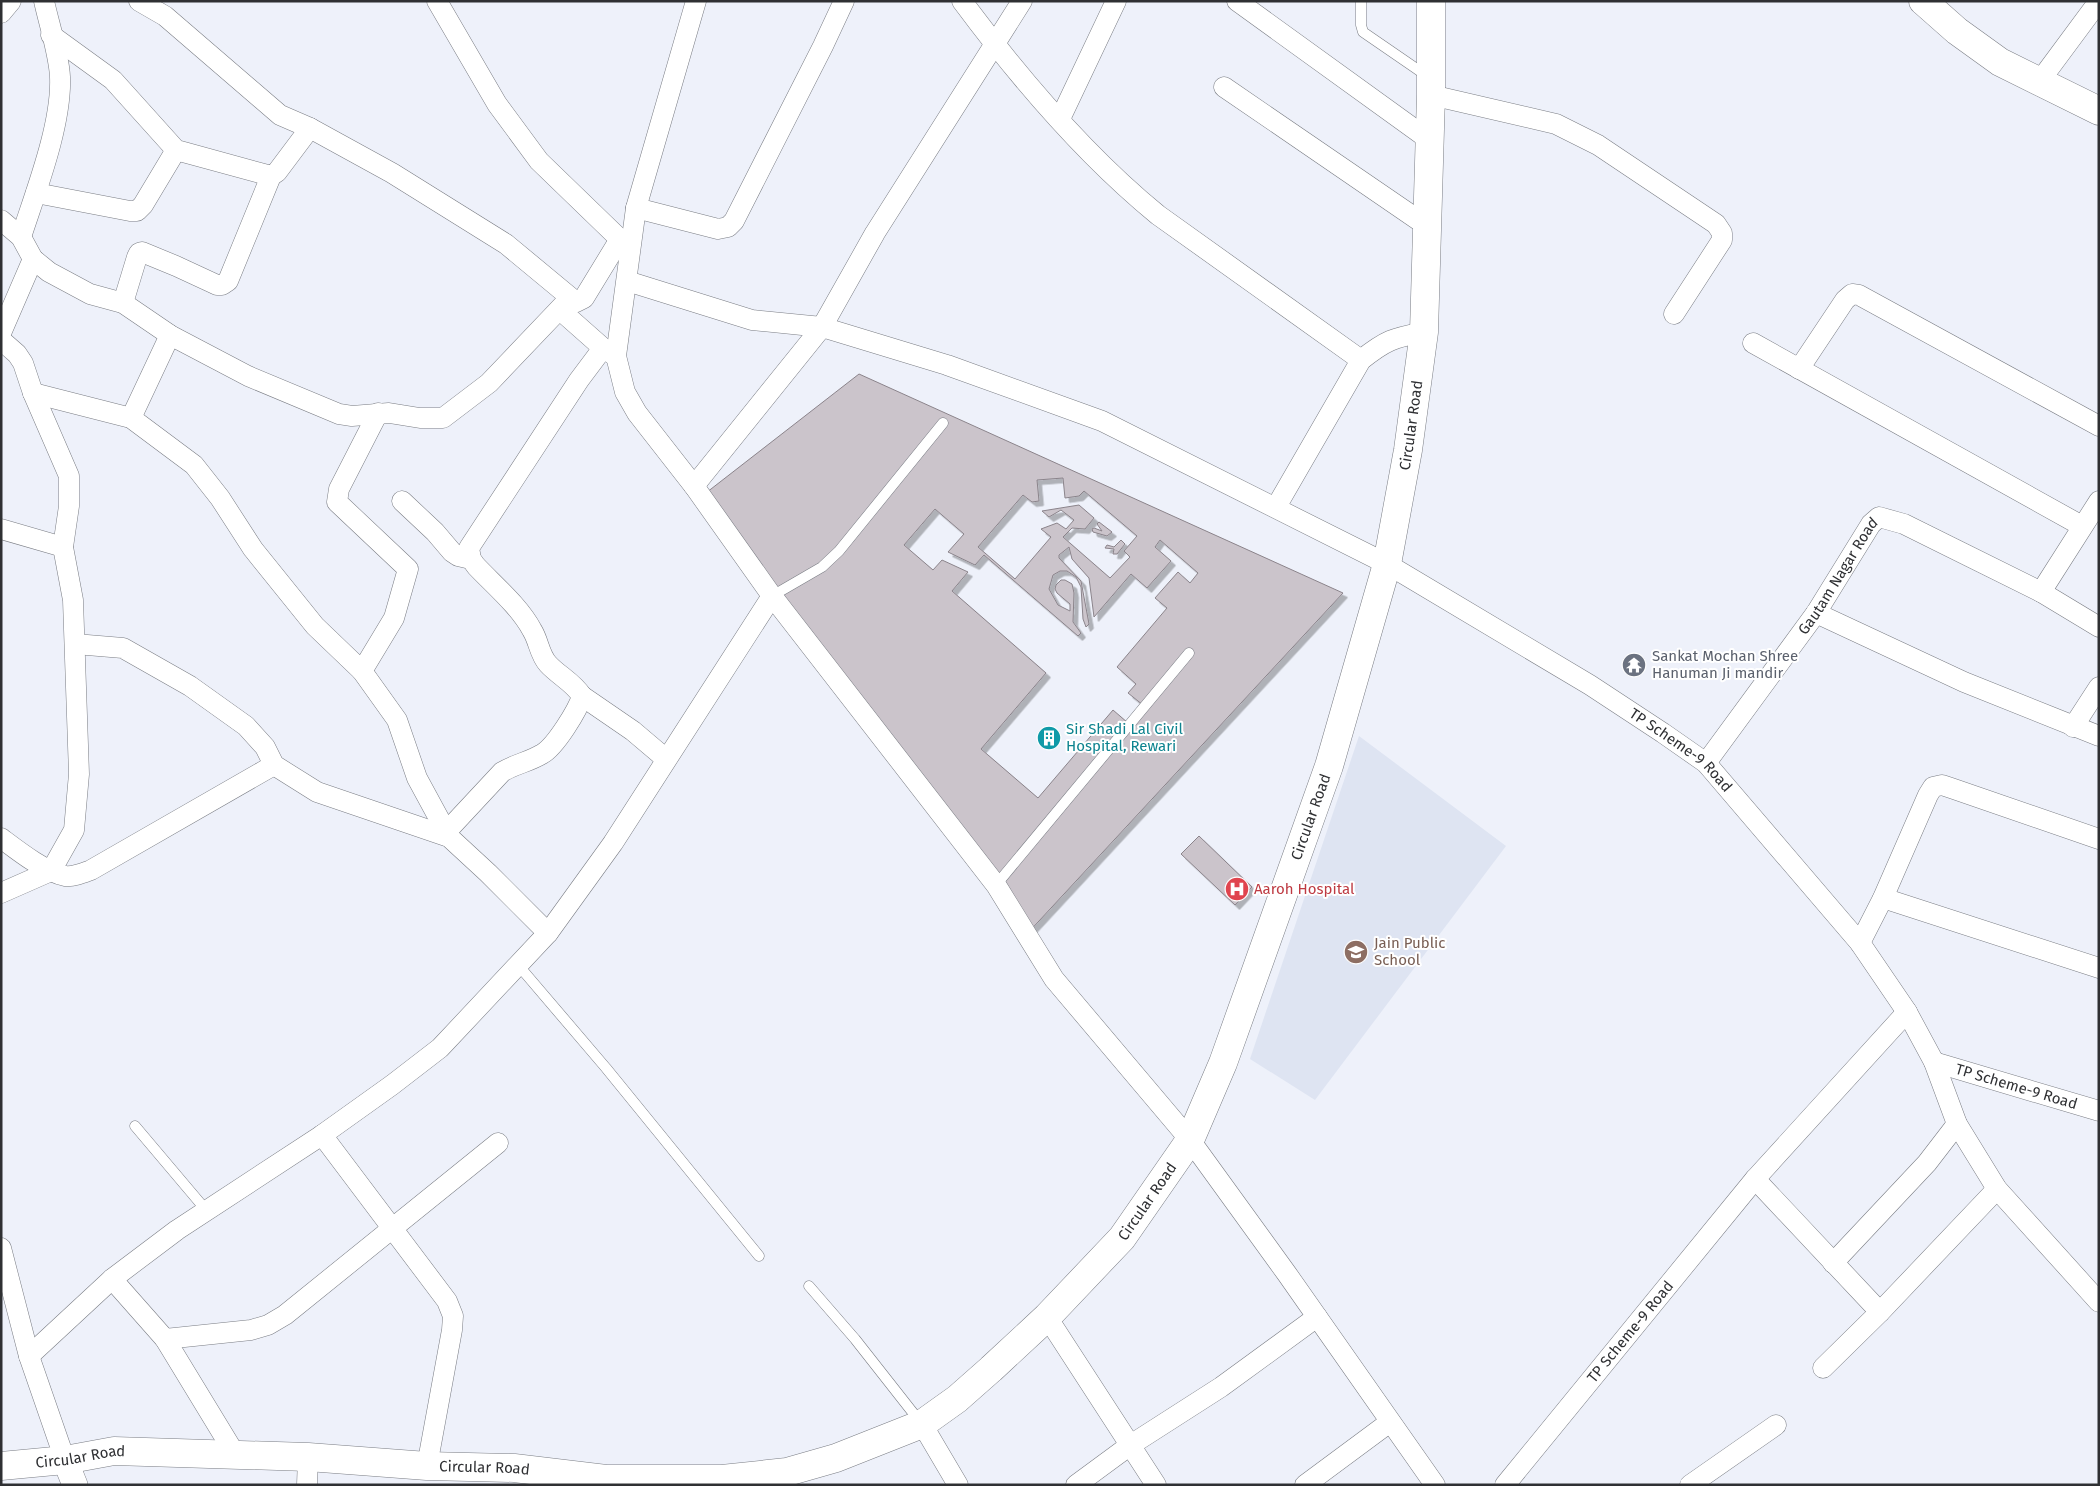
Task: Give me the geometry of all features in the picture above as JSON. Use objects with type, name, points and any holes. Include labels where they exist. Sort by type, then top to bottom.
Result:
[{"type":"main road","name":"Circular Road","points":[[1,1466],[65,1460],[114,1451],[308,1457],[427,1466],[515,1476],[607,1482],[722,1479],[787,1472],[836,1458],[922,1424],[991,1369],[1046,1317],[1122,1238],[1190,1140],[1223,1063],[1329,766],[1387,564],[1408,450],[1424,332],[1428,139],[1431,87],[1431,1]]},
{"type":"main road","points":[[1923,1],[1957,31],[1993,56],[2039,82],[2099,111]]},
{"type":"street","points":[[1,13],[11,1]]},
{"type":"street","points":[[22,236],[36,193],[59,102],[60,75],[44,1]]},
{"type":"street","points":[[139,1],[165,16],[280,115],[310,128],[392,173],[506,244],[609,352],[625,392],[637,414],[694,486],[772,596],[996,885],[1054,979],[1190,1140],[1435,1485]]},
{"type":"street","points":[[437,1],[497,104],[539,161],[625,244]]},
{"type":"street","points":[[666,759],[633,731],[582,696],[577,688],[548,665],[541,655],[533,631],[523,615],[471,559],[469,553],[471,544],[579,380],[609,352],[627,281],[625,244],[696,1]]},
{"type":"street","points":[[636,208],[718,229],[728,227],[734,221],[844,1]]},
{"type":"street","points":[[962,1],[994,44],[1060,119],[1129,192],[1362,360]]},
{"type":"street","points":[[694,486],[822,327],[875,233],[1022,1]]},
{"type":"street","points":[[1060,119],[1116,1]]},
{"type":"street","points":[[1237,1],[1428,139]]},
{"type":"street","points":[[2039,82],[2099,1]]},
{"type":"street","points":[[51,35],[113,80],[176,150],[271,176]]},
{"type":"street","points":[[1224,87],[1427,226]]},
{"type":"street","points":[[1431,87],[1556,124],[1598,145],[1716,224],[1722,232],[1722,240],[1674,314]]},
{"type":"street","points":[[123,303],[137,257],[142,252],[169,262],[217,285],[222,285],[228,281],[271,176],[277,172],[310,128]]},
{"type":"street","points":[[36,193],[137,211],[143,205],[176,150]]},
{"type":"street","points":[[1,220],[22,236],[33,258],[49,272],[90,294],[123,303],[170,335],[248,376],[339,414],[352,416],[378,413],[420,418],[443,418],[489,383],[565,304],[584,298],[625,244]]},
{"type":"street","points":[[1,333],[33,258]]},
{"type":"street","name":"TP Scheme-9 Road","points":[[627,281],[752,320],[822,327],[947,365],[1102,421],[1387,564],[1590,685],[1706,763],[1860,943],[1907,1012],[1934,1062],[1958,1124],[1997,1189],[2099,1302]]},
{"type":"street","points":[[1799,369],[1845,300],[1852,294],[1859,295],[2099,426]]},
{"type":"street","points":[[1276,507],[1362,360],[1382,343],[1424,332]]},
{"type":"street","points":[[131,418],[170,335]]},
{"type":"street","points":[[1,340],[17,354],[23,364],[33,393],[69,476],[69,506],[63,547],[73,600],[79,774],[74,830],[51,871],[1,893]]},
{"type":"street","points":[[1753,343],[2082,526]]},
{"type":"street","points":[[33,393],[131,418],[194,465],[220,498],[253,549],[293,600],[315,626],[335,643],[362,671],[397,720],[417,778],[448,834],[548,933]]},
{"type":"street","points":[[362,671],[394,618],[408,569],[337,502],[339,489],[378,413]]},
{"type":"street","points":[[402,501],[435,532],[452,552],[458,556],[471,559]]},
{"type":"street","points":[[2041,592],[2099,501]]},
{"type":"street","name":"Gautam Nagar Road","points":[[1706,763],[1816,613],[1871,524],[1879,517],[1904,524],[2041,592],[2099,627]]},
{"type":"street","points":[[1,529],[63,547]]},
{"type":"street","points":[[29,1356],[112,1279],[177,1230],[322,1134],[392,1085],[440,1048],[548,933],[613,843],[772,596]]},
{"type":"street","points":[[1816,613],[1964,682],[2073,728],[2099,736]]},
{"type":"street","points":[[75,644],[123,648],[190,686],[246,726],[265,747],[274,765],[318,792],[448,834]]},
{"type":"street","points":[[2073,728],[2099,688]]},
{"type":"street","points":[[448,834],[502,772],[543,754],[551,746],[579,706],[582,696]]},
{"type":"street","points":[[1,838],[51,871],[66,876],[79,875],[91,870],[274,765]]},
{"type":"street","points":[[1860,943],[1883,898],[1928,795],[1933,788],[1942,786],[1951,788],[2099,839]]},
{"type":"street","points":[[1883,898],[2099,968]]},
{"type":"street","name":"TP Scheme-9 Road","points":[[1505,1485],[1755,1179],[1907,1012]]},
{"type":"street","name":"TP Scheme-9 Road","points":[[1934,1062],[2099,1111]]},
{"type":"street","points":[[1834,1263],[1927,1163],[1958,1124]]},
{"type":"street","points":[[322,1134],[447,1301],[453,1316],[427,1466]]},
{"type":"street","points":[[165,1339],[251,1330],[268,1325],[285,1315],[498,1143]]},
{"type":"street","points":[[1755,1179],[1880,1312]]},
{"type":"street","points":[[1823,1368],[1880,1312],[1997,1189]]},
{"type":"street","points":[[1,1248],[29,1356],[75,1485]]},
{"type":"street","points":[[112,1279],[165,1339],[235,1454]]},
{"type":"street","points":[[1046,1317],[1156,1485]]},
{"type":"street","points":[[1076,1485],[1129,1446],[1221,1387],[1317,1317]]},
{"type":"street","points":[[1305,1485],[1390,1422]]},
{"type":"street","points":[[922,1424],[958,1485]]},
{"type":"street","points":[[1690,1485],[1776,1425]]},
{"type":"street","points":[[307,1485],[308,1457]]},
{"type":"lane","points":[[1361,1],[1361,25],[1363,32],[1431,87]]},
{"type":"lane","points":[[772,596],[822,567],[840,551],[943,423]]},
{"type":"lane","points":[[996,885],[1189,654]]},
{"type":"lane","points":[[518,966],[606,1068],[759,1256]]},
{"type":"lane","points":[[135,1126],[206,1210]]},
{"type":"lane","points":[[809,1286],[855,1338],[922,1424]]},
{"type":"shaded area","name":"Jain Public School","points":[[1359,736],[1506,846],[1315,1100],[1250,1059]]},
{"type":"building","name":"Sir Shadi Lal Civil Hospital, Rewari","points":[[859,374],[1343,593],[1026,935],[702,496]]},
{"type":"building","points":[[1063,478],[1065,498],[1079,496],[1084,491],[1137,536],[1124,551],[1130,557],[1110,578],[1063,537],[1072,528],[1085,529],[1094,518],[1079,505],[1042,511],[1049,517],[1061,510],[1074,520],[1066,529],[1057,523],[1041,529],[1051,537],[1015,579],[978,547],[1023,495],[1032,502],[1039,501],[1037,480]],"holes":[[[1099,522],[1112,532],[1107,536],[1093,532],[1092,529],[1094,528],[1102,531],[1097,524]],[[1121,540],[1125,544],[1117,554],[1113,554],[1114,549],[1105,548],[1107,545],[1114,547]]]},
{"type":"building","points":[[935,509],[964,534],[948,552],[975,565],[984,555],[1078,636],[1081,633],[1073,622],[1074,593],[1072,584],[1061,580],[1055,589],[1070,604],[1070,611],[1058,605],[1049,589],[1053,575],[1060,571],[1067,571],[1076,577],[1081,587],[1083,619],[1086,627],[1089,624],[1081,581],[1059,558],[1059,555],[1069,547],[1072,559],[1089,578],[1094,617],[1131,574],[1147,588],[1171,561],[1155,547],[1160,540],[1198,573],[1190,583],[1178,572],[1155,598],[1167,608],[1117,667],[1136,684],[1128,693],[1143,705],[1128,723],[1113,710],[1038,798],[981,749],[1046,673],[952,591],[968,572],[942,560],[933,570],[904,545]]},
{"type":"building","points":[[1199,836],[1252,887],[1235,905],[1181,854]]},
{"type":"place","name":"Sankat Mochan Shree Hanuman Ji mandir","points":[[1634,665]]},
{"type":"place","name":"Sir Shadi Lal Civil Hospital, Rewari","points":[[1049,738]]},
{"type":"place","name":"Aaroh Hospital","points":[[1237,889]]},
{"type":"place","name":"Jain Public School","points":[[1356,952]]}]
